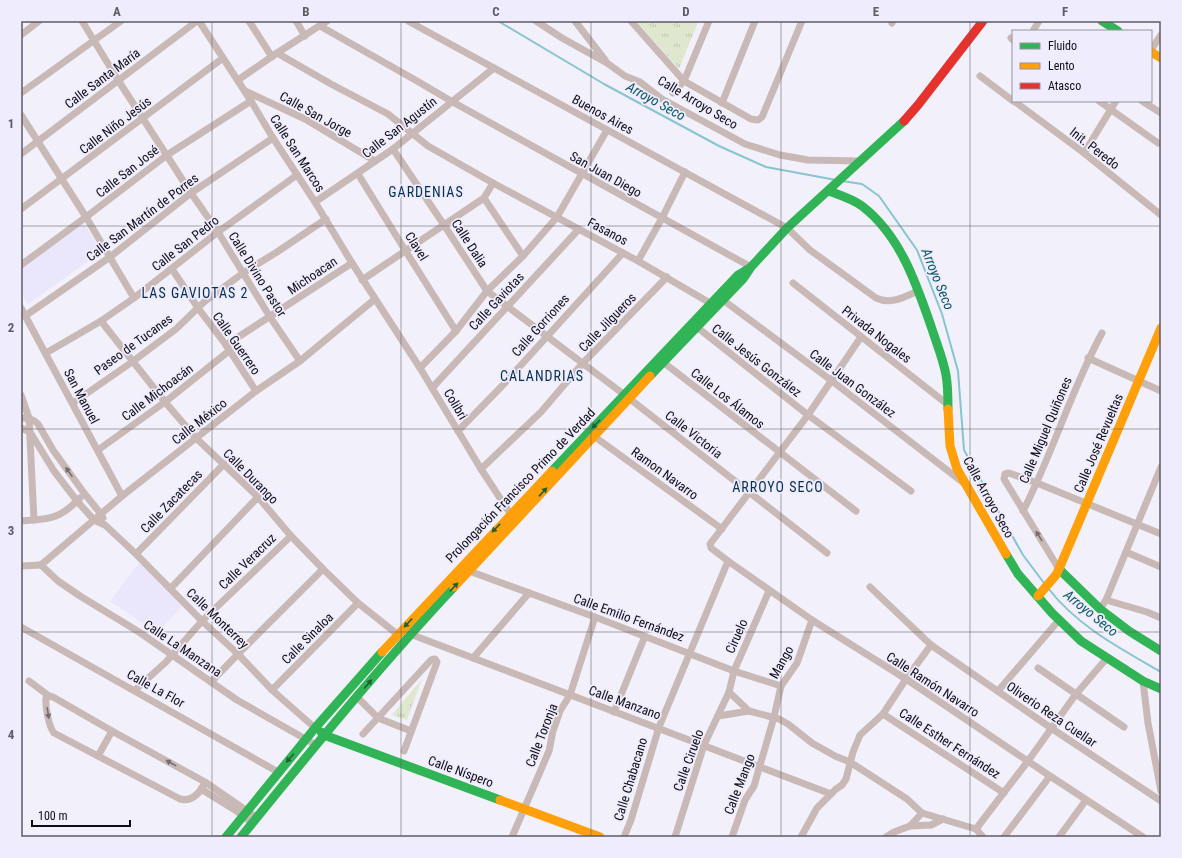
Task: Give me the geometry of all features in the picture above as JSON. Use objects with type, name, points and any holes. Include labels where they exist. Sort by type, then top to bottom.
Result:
[{"type":"main road","points":[[1102,21],[1116,30]]},
{"type":"main road","points":[[861,161],[897,128],[918,105],[980,22]]},
{"type":"main road","points":[[1152,52],[1161,58]]},
{"type":"main road","name":"Prolongación Francisco Primo de Verdad","points":[[241,837],[357,696],[410,634],[469,571],[513,517],[694,325],[723,300],[743,279],[751,267],[787,228],[861,161]]},
{"type":"main road","name":"Calle Arroyo Seco","points":[[831,189],[861,205],[878,221],[887,232],[902,256],[918,291],[944,366],[947,388],[949,438],[953,460],[1018,574],[1040,594],[1059,620],[1081,641],[1143,681],[1161,689]]},
{"type":"main road","name":"Prolongación Francisco Primo de Verdad","points":[[226,837],[315,728],[397,634],[595,436],[627,397],[663,362],[710,303],[738,275],[751,267]]},
{"type":"main road","name":"Calle José Revueltas","points":[[1040,594],[1058,572],[1161,328]]},
{"type":"main road","name":"Calle Arroyo Seco","points":[[1058,572],[1100,609],[1129,631],[1161,651]]},
{"type":"main road","name":"Calle Níspero","points":[[315,728],[324,735],[600,837]]},
{"type":"street","points":[[21,35],[39,21]]},
{"type":"street","name":"Calle Divino Pastor","points":[[82,21],[118,80],[218,232],[270,317],[300,361]]},
{"type":"street","points":[[21,93],[121,21]]},
{"type":"street","name":"Calle San Marcos","points":[[198,21],[252,101],[273,138],[326,219],[375,300]]},
{"type":"street","name":"Calle Santa María","points":[[21,154],[198,21]]},
{"type":"street","points":[[249,21],[274,55]]},
{"type":"street","points":[[296,21],[305,36]]},
{"type":"street","points":[[238,80],[327,21]]},
{"type":"street","name":"Buenos Aires","points":[[408,21],[787,228],[810,250],[882,301],[892,301],[918,291]]},
{"type":"street","name":"Calle Arroyo Seco","points":[[536,21],[562,38],[607,63],[625,76],[640,82],[662,99],[744,144],[780,155],[808,160],[861,161]]},
{"type":"street","points":[[575,21],[607,63]]},
{"type":"street","points":[[631,21],[684,81],[752,119],[758,120],[762,117],[802,21]]},
{"type":"street","points":[[673,93],[684,81],[709,21]]},
{"type":"street","points":[[722,103],[755,21]]},
{"type":"street","points":[[1034,30],[1040,21]]},
{"type":"street","name":"San Juan Diego","points":[[320,26],[450,101],[751,267]]},
{"type":"street","points":[[1152,49],[1161,35]]},
{"type":"street","name":"Fasanos","points":[[274,55],[388,114],[428,146],[493,183],[623,252],[710,303]]},
{"type":"street","name":"Calle Niño Jesús","points":[[21,209],[144,119],[223,58]]},
{"type":"street","name":"Calle San Agustín","points":[[315,202],[393,149],[450,101],[494,68]]},
{"type":"street","name":"Init. Peredo","points":[[980,76],[1012,100]]},
{"type":"street","name":"Calle San Jorge","points":[[245,91],[305,119],[375,162]]},
{"type":"street","name":"Calle San José","points":[[21,265],[167,155],[252,101]]},
{"type":"street","name":"Init. Peredo","points":[[1014,102],[1084,153],[1161,215]]},
{"type":"street","points":[[1100,102],[1158,143]]},
{"type":"street","points":[[1084,153],[1115,102]]},
{"type":"street","points":[[1144,102],[1161,113]]},
{"type":"street","points":[[21,115],[86,217],[134,298]]},
{"type":"street","points":[[420,368],[456,331],[487,291],[523,256],[557,217],[607,130]]},
{"type":"street","name":"Calle San Martín de Porres","points":[[22,311],[110,257],[191,193],[273,138]]},
{"type":"street","name":"Calle Dalia","points":[[393,149],[487,291]]},
{"type":"street","points":[[638,261],[685,172]]},
{"type":"street","name":"Clavel","points":[[358,174],[456,331]]},
{"type":"street","name":"Calle San Pedro","points":[[46,353],[102,321],[134,298],[218,232],[297,175]]},
{"type":"street","points":[[362,280],[484,198],[493,183]]},
{"type":"street","points":[[484,198],[523,256]]},
{"type":"street","name":"Paseo de Tucanes","points":[[73,403],[176,329],[204,302],[243,272],[290,244],[326,219]]},
{"type":"street","name":"Calle Gaviotas","points":[[432,388],[579,229]]},
{"type":"street","name":"Calle Gorriones","points":[[458,431],[502,386],[623,252]]},
{"type":"street","name":"Michoacan","points":[[227,348],[270,317],[352,263]]},
{"type":"street","name":"Calle Guerrero","points":[[172,268],[256,392]]},
{"type":"street","name":"Calle Jilgueros","points":[[481,469],[541,412],[582,364],[667,277]]},
{"type":"street","name":"Privada Nogales","points":[[793,283],[861,338],[947,404]]},
{"type":"street","name":"Calle Victoria","points":[[487,291],[627,397],[826,554]]},
{"type":"street","name":"Calle México","points":[[41,565],[122,496],[256,392],[300,361],[375,300]]},
{"type":"street","name":"Colibri","points":[[375,300],[420,368],[481,469],[513,517]]},
{"type":"street","name":"Calle Juan González","points":[[723,300],[832,381],[968,487]]},
{"type":"street","name":"San Manuel","points":[[22,311],[122,496]]},
{"type":"street","name":"Calle Durango","points":[[102,321],[132,362],[196,438],[258,497],[291,536],[323,570],[358,603],[397,634]]},
{"type":"street","name":"Calle Jesús González","points":[[694,325],[808,415],[912,491]]},
{"type":"street","name":"Calle Miguel Quiñones","points":[[1023,511],[1037,483],[1088,358],[1102,333]]},
{"type":"street","points":[[722,529],[808,415],[861,338]]},
{"type":"street","name":"Calle Michoacán","points":[[98,450],[165,402],[227,348]]},
{"type":"street","points":[[1088,358],[1161,391]]},
{"type":"street","name":"Calle Los Álamos","points":[[663,362],[856,511]]},
{"type":"street","points":[[21,395],[30,418],[34,520]]},
{"type":"street","points":[[21,418],[30,418]]},
{"type":"street","name":"Calle Monterrey","points":[[30,418],[38,424],[53,450],[101,514],[105,525]]},
{"type":"street","points":[[21,428],[30,432],[54,471],[94,520]]},
{"type":"street","name":"Ramon Navarro","points":[[595,436],[722,529]]},
{"type":"street","name":"Calle Zacatecas","points":[[136,554],[224,464]]},
{"type":"street","points":[[1100,609],[1106,600],[1161,467]]},
{"type":"street","name":"Calle Arroyo Seco","points":[[1037,483],[1010,473],[1005,474],[1004,479],[1058,572]]},
{"type":"street","points":[[1037,483],[1161,534]]},
{"type":"street","points":[[21,521],[58,516],[77,501],[84,493]]},
{"type":"street","points":[[171,588],[258,497]]},
{"type":"street","name":"Calle Monterrey","points":[[94,520],[105,525],[136,554],[202,621],[238,654],[272,690],[315,728]]},
{"type":"street","name":"Calle Ramón Navarro","points":[[722,529],[710,544],[711,548],[728,562],[812,620],[906,679],[1143,837]]},
{"type":"street","name":"Calle Veracruz","points":[[136,690],[166,662],[202,621],[291,536]]},
{"type":"street","points":[[1126,552],[1161,567]]},
{"type":"street","name":"Calle Chabacano","points":[[624,837],[631,820],[659,728],[689,652],[728,562]]},
{"type":"street","points":[[21,566],[41,565]]},
{"type":"street","name":"Calle La Manzana","points":[[41,565],[58,581],[139,632],[237,700],[316,745]]},
{"type":"street","points":[[211,682],[323,570]]},
{"type":"street","name":"Calle Emilio Fernández","points":[[469,571],[689,652],[734,671],[781,686]]},
{"type":"street","name":"Oliverio Reza Cuellar","points":[[870,587],[931,645],[1051,728],[1161,801]]},
{"type":"street","name":"Ciruelo","points":[[729,692],[734,671],[769,591]]},
{"type":"street","points":[[473,658],[529,593]]},
{"type":"street","points":[[1106,600],[1147,612],[1161,618]]},
{"type":"street","name":"Calle Sinaloa","points":[[272,690],[358,603]]},
{"type":"street","name":"Calle Toronja","points":[[512,837],[549,751],[553,731],[560,711],[570,695],[596,617]]},
{"type":"street","name":"Mango","points":[[774,717],[781,686],[797,663],[812,620]]},
{"type":"street","points":[[998,691],[1059,620]]},
{"type":"street","name":"Calle La Flor","points":[[21,627],[136,690],[278,772]]},
{"type":"street","name":"Calle Manzano","points":[[410,634],[831,794]]},
{"type":"street","points":[[614,712],[645,636]]},
{"type":"street","points":[[801,837],[817,808],[842,785],[846,779],[853,752],[860,735],[883,714],[931,645]]},
{"type":"street","points":[[975,837],[976,829],[1028,761],[1076,694],[1107,658]]},
{"type":"street","points":[[363,734],[431,660],[435,659],[437,662],[404,751]]},
{"type":"street","points":[[1038,668],[1124,727]]},
{"type":"street","points":[[28,681],[49,696],[52,696],[205,782],[245,814]]},
{"type":"street","points":[[1143,681],[1148,723],[1161,791]]},
{"type":"street","points":[[729,692],[749,711]]},
{"type":"street","name":"Calle Ciruelo","points":[[675,837],[704,745],[729,692]]},
{"type":"street","points":[[49,696],[46,698],[46,701],[51,730],[54,733],[180,799],[190,800],[201,789],[205,782]]},
{"type":"street","points":[[357,696],[378,718],[411,731]]},
{"type":"street","points":[[718,716],[749,711],[774,717],[788,724],[816,746],[850,762],[907,799],[922,813],[976,829],[983,837]]},
{"type":"street","name":"Calle Esther Fernández","points":[[883,714],[1004,793]]},
{"type":"street","name":"Calle Mango","points":[[732,837],[745,800],[754,786],[774,717]]},
{"type":"street","points":[[98,756],[112,731]]},
{"type":"street","points":[[1004,837],[1050,776]]},
{"type":"street","points":[[201,789],[254,820]]},
{"type":"street","points":[[1068,837],[1060,835],[1086,800]]},
{"type":"street","points":[[910,826],[922,813]]},
{"type":"street","points":[[886,837],[894,832],[910,826],[931,825],[943,819]]},
{"type":"shaded area","points":[[82,221],[102,251],[28,304],[21,293],[21,267]]},
{"type":"shaded area","points":[[140,562],[184,604],[157,633],[110,601]]},
{"type":"green space","points":[[636,21],[698,22],[679,69]]},
{"type":"green space","points":[[422,679],[407,720],[392,715]]},
{"type":"waterway","name":"Arroyo Seco","points":[[498,21],[604,84],[719,146],[766,167],[836,180]]},
{"type":"waterway","name":"Arroyo Seco","points":[[842,181],[862,184],[879,196],[917,250],[942,314],[958,371],[964,450],[1023,555],[1044,583]]},
{"type":"waterway","name":"Arroyo Seco","points":[[1048,588],[1072,614],[1100,636],[1161,672]]},
{"type":"traffic: fast","points":[[1102,21],[1116,30]]},
{"type":"traffic: fast","points":[[650,376],[743,279],[751,267],[787,228],[904,121]]},
{"type":"traffic: fast","points":[[829,191],[855,201],[862,206],[887,231],[897,245],[913,277],[943,362],[947,383],[948,409]]},
{"type":"traffic: fast","points":[[552,471],[738,275],[748,269]]},
{"type":"traffic: fast","points":[[1006,554],[1018,574],[1052,613],[1081,641],[1143,681],[1161,689]]},
{"type":"traffic: fast","points":[[1059,569],[1100,609],[1129,631],[1161,651]]},
{"type":"traffic: fast","points":[[241,837],[372,679],[454,587]]},
{"type":"traffic: fast","points":[[226,837],[315,728],[382,652]]},
{"type":"traffic: fast","points":[[321,732],[324,735],[500,800]]},
{"type":"traffic: slow","points":[[1152,53],[1161,58]]},
{"type":"traffic: slow","points":[[1038,596],[1056,575],[1059,569],[1161,328]]},
{"type":"traffic: slow","points":[[454,587],[650,376]]},
{"type":"traffic: slow","points":[[948,409],[950,446],[957,469],[1006,554]]},
{"type":"traffic: slow","points":[[382,652],[552,471]]},
{"type":"traffic: slow","points":[[500,800],[600,837]]},
{"type":"traffic: jam","points":[[904,121],[983,21]]},
{"type":"district","name":"GARDENIAS","points":[[426,192]]},
{"type":"district","name":"LAS GAVIOTAS 2","points":[[195,293]]},
{"type":"district","name":"CALANDRIAS","points":[[542,376]]},
{"type":"district","name":"ARROYO SECO","points":[[778,487]]}]
